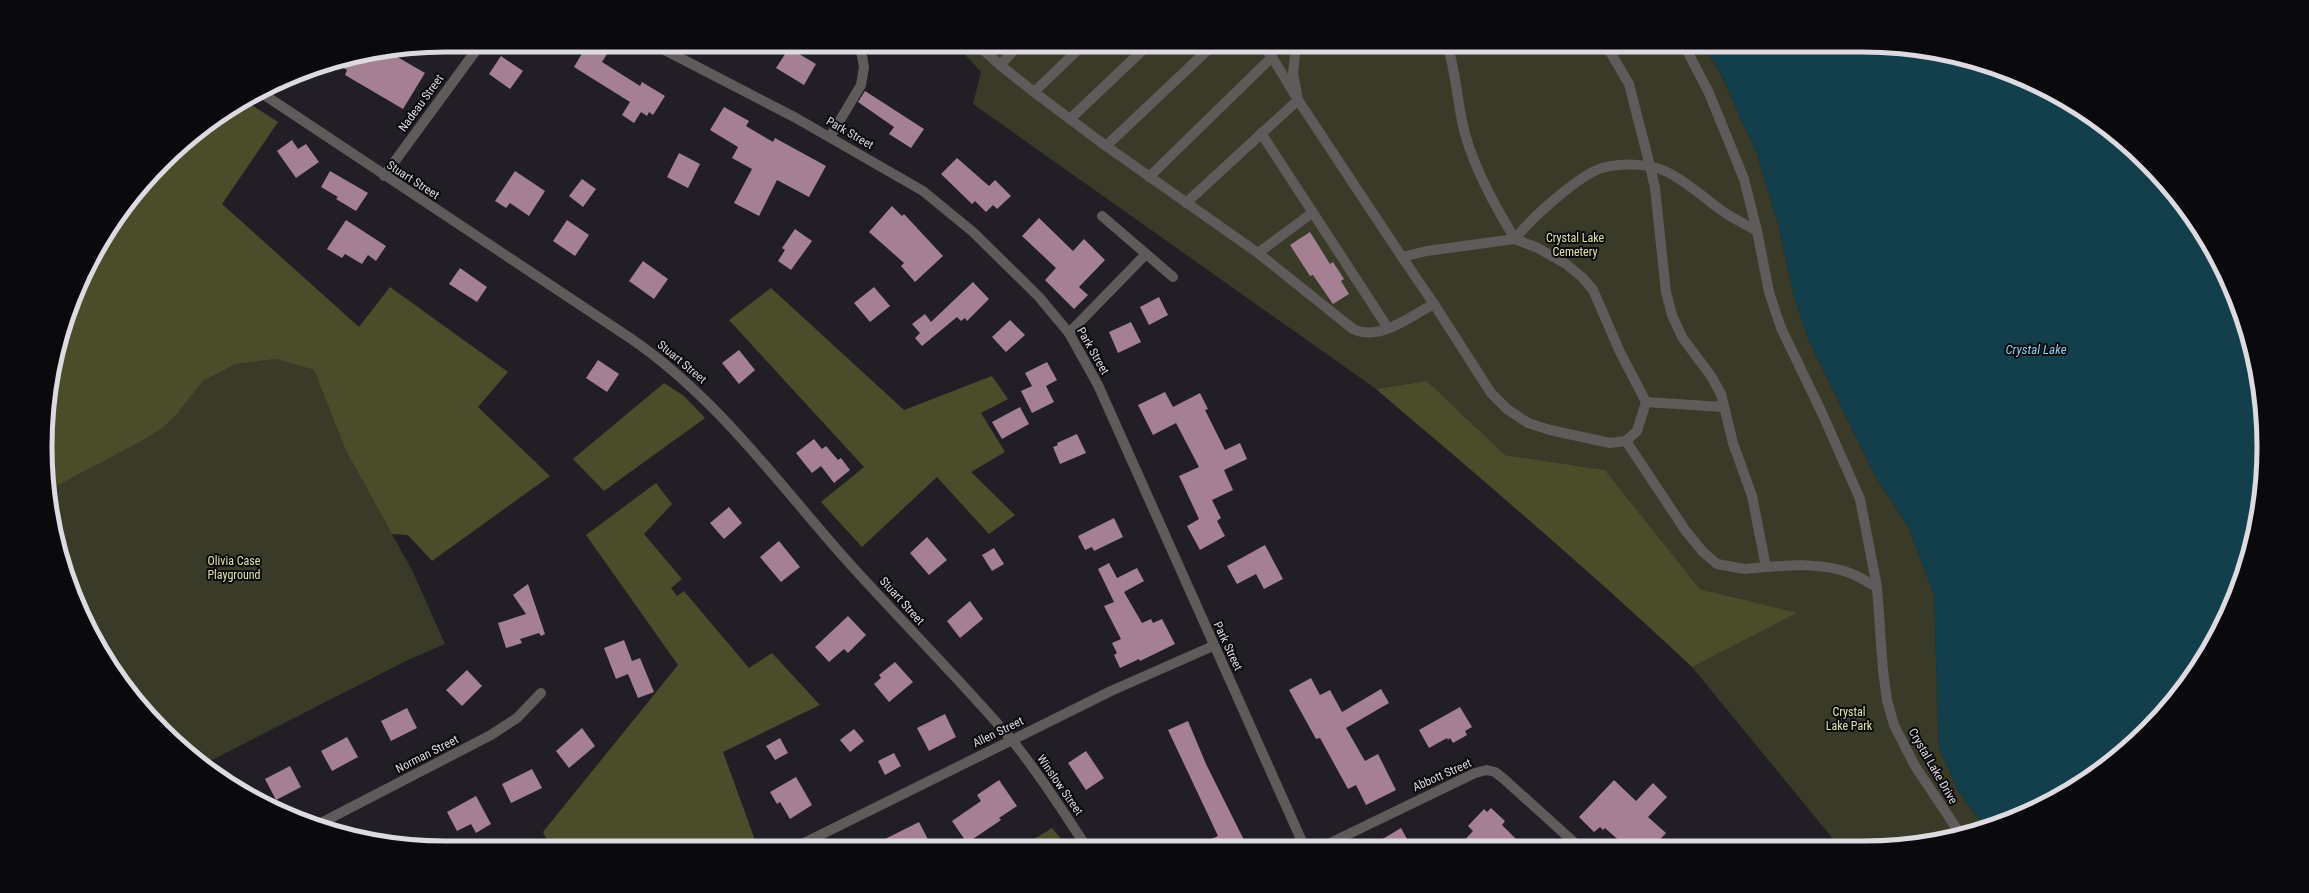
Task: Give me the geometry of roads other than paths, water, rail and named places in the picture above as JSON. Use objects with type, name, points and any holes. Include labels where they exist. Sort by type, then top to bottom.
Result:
[{"type":"street","name":"Nadeau Street","points":[[384,176],[475,52]]},
{"type":"street","name":"Park Street","points":[[668,52],[830,137],[912,183],[973,232],[1039,297],[1069,333],[1098,385],[1213,646],[1302,841]]},
{"type":"street","points":[[830,137],[861,85],[864,67],[860,52]]},
{"type":"street","points":[[986,52],[1070,120],[1258,253],[1353,329],[1361,333],[1374,333],[1388,328],[1434,304]]},
{"type":"street","points":[[1000,65],[1012,52]]},
{"type":"street","points":[[1034,92],[1076,52]]},
{"type":"street","points":[[1070,120],[1141,52]]},
{"type":"street","points":[[1106,146],[1206,52]]},
{"type":"street","points":[[1268,52],[1298,100],[1402,257],[1434,304],[1491,393],[1507,409],[1528,423],[1550,430],[1610,443],[1626,441],[1637,431],[1646,402],[1620,352],[1593,290],[1583,278],[1566,264],[1538,248],[1515,239],[1427,251],[1402,257]]},
{"type":"street","points":[[1295,52],[1293,73],[1298,100]]},
{"type":"street","points":[[1449,52],[1454,65],[1465,134],[1476,167],[1515,239]]},
{"type":"street","points":[[1610,52],[1629,84],[1650,166],[1657,202],[1666,292],[1672,315],[1682,337],[1717,388],[1752,496],[1766,567]]},
{"type":"street","name":"Crystal Lake Drive","points":[[1688,52],[1709,93],[1744,179],[1757,231],[1768,292],[1781,328],[1822,413],[1860,498],[1877,587],[1883,671],[1887,700],[1894,725],[1915,766],[1957,829]]},
{"type":"street","points":[[1149,177],[1272,57]]},
{"type":"street","name":"Stuart Street","points":[[266,96],[384,176],[630,338],[679,374],[713,408],[842,555],[1011,740]]},
{"type":"street","points":[[1186,203],[1261,132],[1298,100]]},
{"type":"street","points":[[1261,132],[1270,144],[1312,213],[1388,328]]},
{"type":"street","points":[[1515,239],[1524,228],[1543,211],[1584,178],[1600,169],[1616,165],[1650,166],[1664,170],[1680,179],[1725,213],[1757,231]]},
{"type":"street","points":[[1258,253],[1312,213]]},
{"type":"street","points":[[1102,216],[1173,277]]},
{"type":"street","points":[[1069,333],[1146,254]]},
{"type":"street","points":[[1646,402],[1723,407]]},
{"type":"street","points":[[1626,441],[1685,530],[1703,552],[1717,564],[1745,569],[1791,565],[1831,568],[1847,572],[1877,587]]},
{"type":"street","name":"Allen Street","points":[[808,841],[1111,691],[1213,646]]},
{"type":"street","name":"Norman Street","points":[[324,821],[491,735],[517,718],[541,693]]},
{"type":"street","name":"Winslow Street","points":[[1011,740],[1046,786],[1083,841]]},
{"type":"street","name":"Abbott Street","points":[[1334,841],[1454,783],[1487,770],[1495,772],[1504,779],[1573,841]]},
{"type":"water","name":"Crystal Lake","points":[[1707,52],[1862,52],[1914,55],[1965,65],[2013,82],[2060,105],[2082,118],[2123,150],[2159,186],[2191,227],[2216,272],[2227,296],[2244,344],[2254,395],[2257,446],[2254,498],[2244,549],[2227,597],[2204,644],[2191,666],[2159,707],[2123,743],[2082,775],[2037,800],[2013,811],[1981,823],[1957,789],[1939,747],[1934,594],[1909,528],[1875,475],[1808,339],[1794,297],[1778,224],[1757,154],[1720,72]]},
{"type":"park label","name":"Crystal Lake Cemetery","points":[[1575,245]]},
{"type":"park label","name":"Olivia Case Playground","points":[[234,568]]},
{"type":"park label","name":"Crystal Lake Park","points":[[1849,719]]}]
